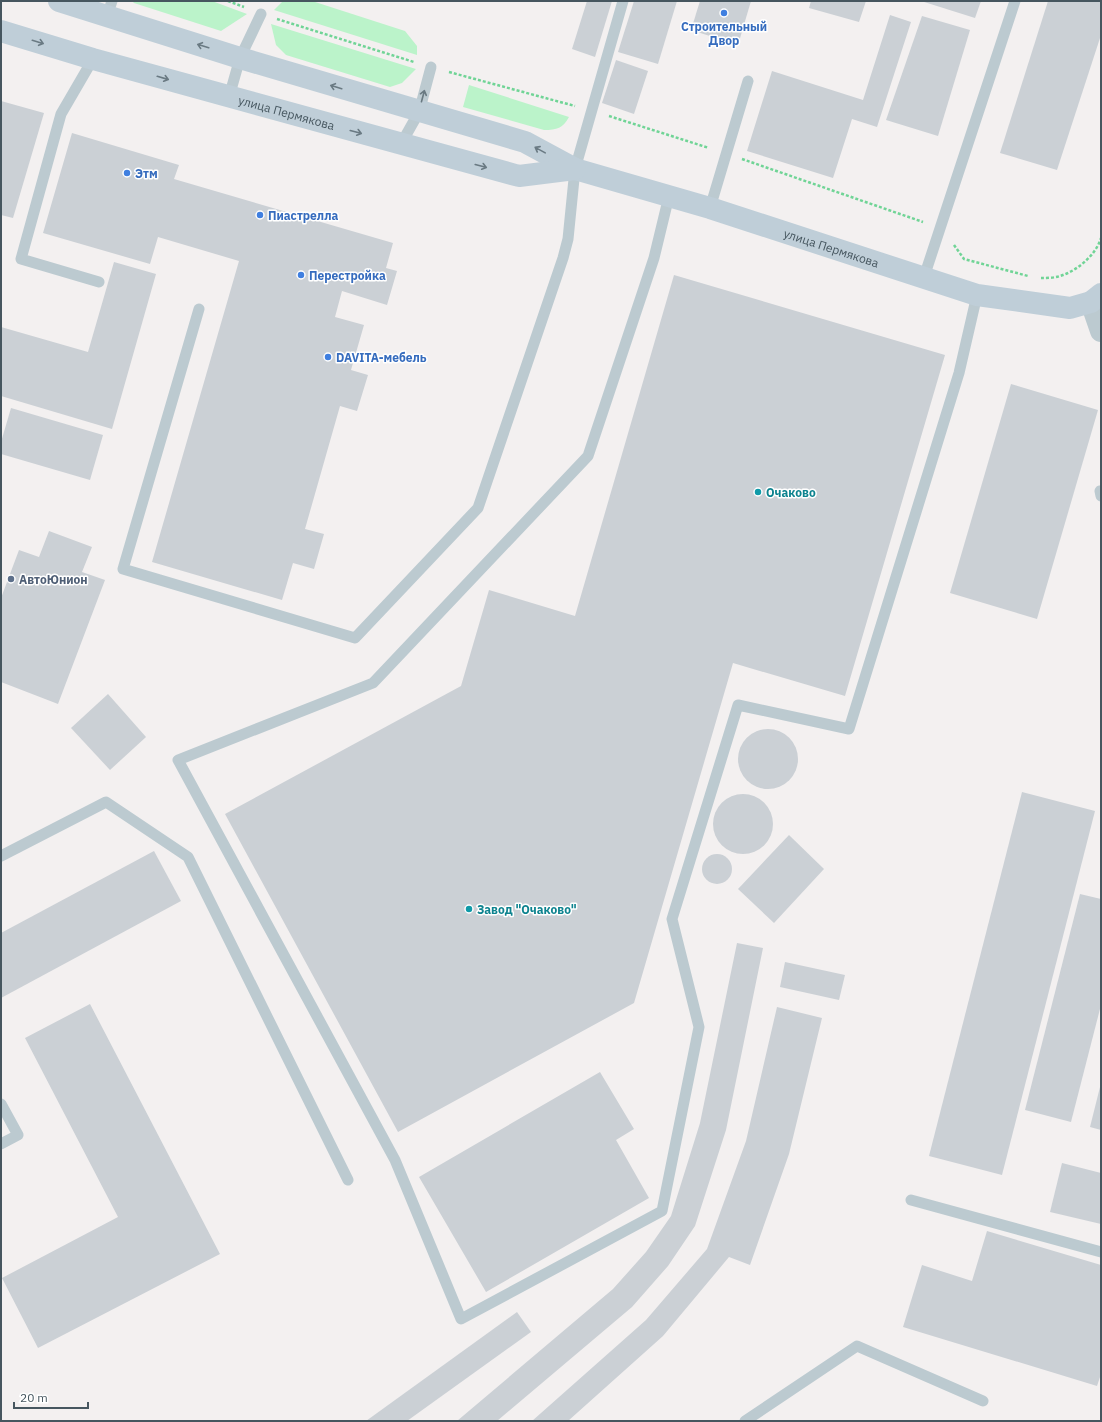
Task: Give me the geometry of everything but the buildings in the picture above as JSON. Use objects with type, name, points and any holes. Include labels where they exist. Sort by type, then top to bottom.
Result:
[{"type":"street","name":"улица Пермякова","points":[[59,1],[109,9],[240,58],[525,142],[575,169],[710,208],[977,295],[1070,308],[1096,298]]},
{"type":"street","name":"улица Пермякова","points":[[1,31],[229,97],[519,176],[575,169]]},
{"type":"street","points":[[1096,298],[1101,331]]},
{"type":"lane","points":[[199,309],[123,569],[355,638],[478,508],[563,258],[568,239],[575,169],[590,111],[623,1]]},
{"type":"lane","points":[[924,277],[1015,1]]},
{"type":"lane","points":[[229,97],[240,58],[261,14]]},
{"type":"lane","points":[[94,59],[61,114],[21,259],[99,282]]},
{"type":"lane","points":[[401,144],[419,112],[431,67]]},
{"type":"lane","points":[[710,208],[748,81]]},
{"type":"lane","points":[[669,196],[654,258],[588,456],[373,683],[178,760],[396,1160],[461,1319],[662,1211],[699,1027],[672,919],[738,705],[849,730],[959,373],[977,295]]},
{"type":"lane","points":[[1,856],[106,802],[188,857],[348,1180]]},
{"type":"lane","points":[[1,1104],[18,1135],[1,1144]]},
{"type":"lane","points":[[911,1200],[1101,1252]]},
{"type":"lane","points":[[745,1421],[858,1346],[983,1401]]},
{"type":"path","points":[[228,1],[261,14],[431,67],[590,111],[726,153],[941,228],[964,259],[1029,277]]},
{"type":"path","points":[[1036,279],[1060,276],[1083,264],[1099,244],[1101,238]]},
{"type":"green space","points":[[132,1],[212,1],[247,14],[221,31],[134,3]]},
{"type":"green space","points":[[283,1],[312,1],[405,31],[417,46],[417,55],[274,10]]},
{"type":"green space","points":[[271,24],[416,69],[402,83],[390,87],[286,55],[276,45]]},
{"type":"green space","points":[[469,85],[569,117],[559,128],[544,130],[463,107]]},
{"type":"place","name":"Строительный Двор","points":[[724,13]]},
{"type":"place","name":"Этм","points":[[127,173]]},
{"type":"place","name":"Пиастрелла","points":[[260,215]]},
{"type":"place","name":"Перестройка","points":[[301,275]]},
{"type":"place","name":"DAVITA-мебель","points":[[328,357]]},
{"type":"place","name":"Очаково","points":[[758,492]]},
{"type":"place","name":"АвтоЮнион","points":[[11,579]]},
{"type":"place","name":"Завод \"Очаково\"","points":[[469,909]]}]
